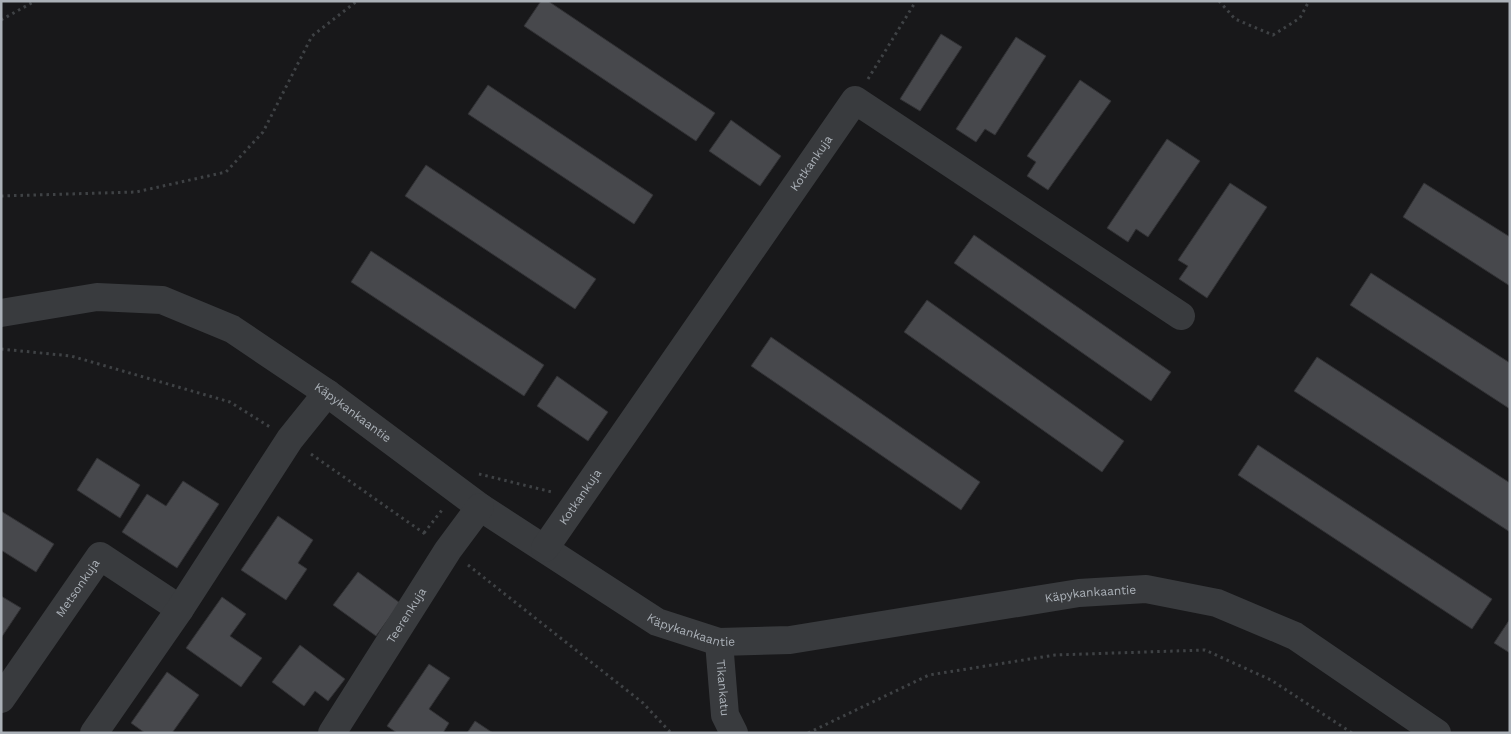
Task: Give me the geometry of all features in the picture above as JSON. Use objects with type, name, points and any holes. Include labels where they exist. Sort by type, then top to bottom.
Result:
[{"type":"street","points":[[855,100],[1181,316]]},
{"type":"street","name":"Kotkankuja","points":[[545,548],[855,100]]},
{"type":"street","name":"Käpykankaantie","points":[[1,313],[97,297],[162,300],[232,329],[327,393],[480,507],[657,622],[719,642],[790,640],[1079,592],[1146,589],[1217,603],[1295,636],[1437,733]]},
{"type":"street","points":[[94,733],[180,609],[290,439],[327,393]]},
{"type":"street","name":"Teerenkuja","points":[[337,731],[448,550],[480,507]]},
{"type":"street","name":"Metsonkuja","points":[[1,699],[100,556],[180,609]]},
{"type":"street","name":"Tikankatu","points":[[719,642],[725,714],[734,733]]},
{"type":"path","points":[[1,20],[35,1]]},
{"type":"path","points":[[1,196],[136,192],[226,172],[263,132],[312,36],[357,1]]},
{"type":"path","points":[[855,100],[916,1]]},
{"type":"path","points":[[1219,1],[1236,18],[1273,34],[1300,18],[1309,1]]},
{"type":"path","points":[[1,349],[71,356],[230,402],[290,439],[448,550],[644,703],[671,733]]},
{"type":"path","points":[[457,489],[474,472],[579,499]]},
{"type":"path","points":[[808,733],[929,675],[1055,655],[1205,650],[1271,680],[1352,733]]},
{"type":"building","points":[[541,1],[548,1],[715,113],[696,141],[524,26]]},
{"type":"building","points":[[941,34],[962,47],[920,111],[900,99]]},
{"type":"building","points":[[1016,37],[1046,56],[995,135],[985,129],[976,142],[956,129]]},
{"type":"building","points":[[1080,80],[1111,101],[1048,190],[1027,176],[1036,162],[1027,156]]},
{"type":"building","points":[[488,85],[653,195],[634,224],[468,114]]},
{"type":"building","points":[[731,120],[781,156],[760,186],[709,151]]},
{"type":"building","points":[[1167,139],[1200,161],[1148,237],[1136,229],[1128,242],[1107,228]]},
{"type":"building","points":[[426,165],[596,279],[575,309],[405,196]]},
{"type":"building","points":[[1230,183],[1267,207],[1207,298],[1179,279],[1188,266],[1178,260]]},
{"type":"building","points":[[1424,183],[1510,237],[1510,286],[1403,217]]},
{"type":"building","points":[[974,235],[1171,372],[1151,401],[954,263]]},
{"type":"building","points":[[371,251],[544,365],[524,396],[351,282]]},
{"type":"building","points":[[1371,273],[1510,363],[1510,409],[1350,305]]},
{"type":"building","points":[[927,300],[1124,441],[1102,472],[904,332]]},
{"type":"building","points":[[771,337],[980,482],[961,510],[751,366]]},
{"type":"building","points":[[1317,357],[1510,483],[1510,532],[1294,391]]},
{"type":"building","points":[[557,376],[608,412],[588,441],[537,406]]},
{"type":"building","points":[[1258,445],[1492,599],[1472,629],[1238,475]]},
{"type":"building","points":[[97,458],[140,485],[120,518],[77,490]]},
{"type":"building","points":[[183,481],[219,504],[177,568],[122,532],[147,494],[166,506]]},
{"type":"building","points":[[1,511],[54,544],[36,572],[1,550]]},
{"type":"building","points":[[278,516],[313,540],[298,563],[307,569],[286,600],[241,570]]},
{"type":"building","points":[[358,572],[400,603],[376,636],[333,605]]},
{"type":"building","points":[[1,596],[21,608],[1,638]]},
{"type":"building","points":[[222,597],[246,614],[230,636],[262,658],[241,687],[186,648]]},
{"type":"building","points":[[1510,619],[1510,653],[1494,643]]},
{"type":"building","points":[[300,645],[345,679],[328,701],[315,691],[304,706],[272,682]]},
{"type":"building","points":[[429,664],[450,678],[429,709],[449,723],[443,733],[397,733],[387,726]]},
{"type":"building","points":[[167,672],[199,695],[172,733],[145,733],[131,723]]},
{"type":"building","points":[[475,721],[493,733],[467,733]]}]
